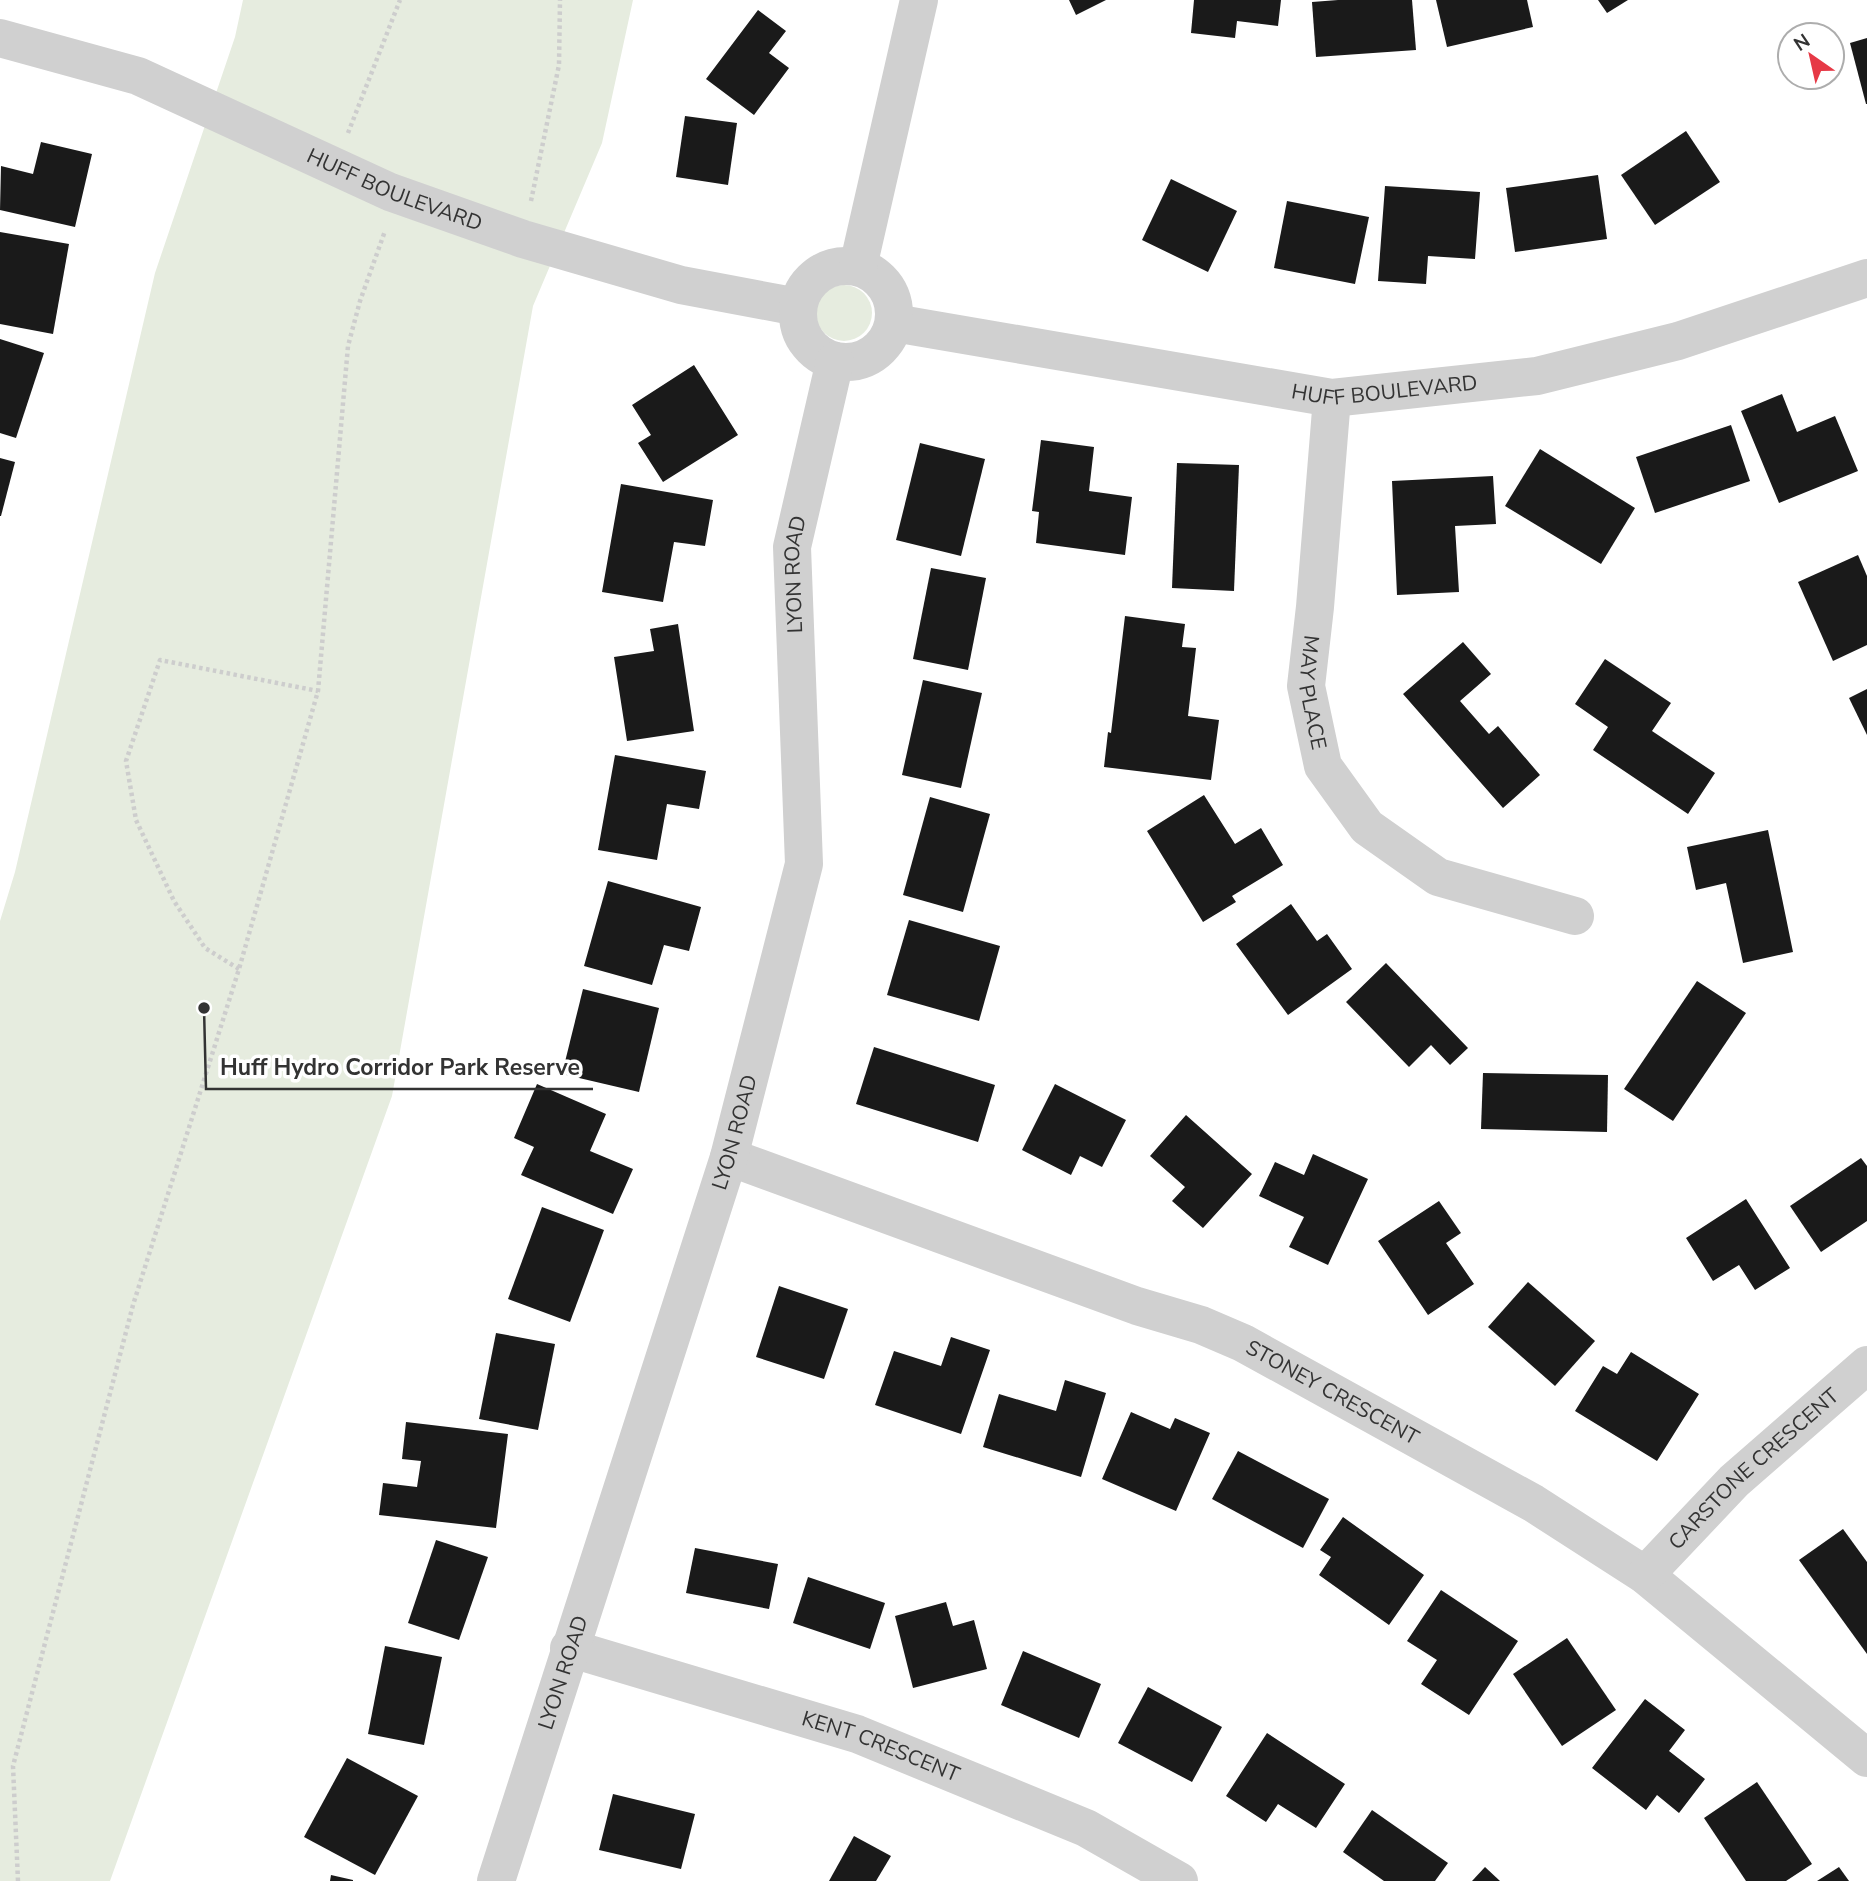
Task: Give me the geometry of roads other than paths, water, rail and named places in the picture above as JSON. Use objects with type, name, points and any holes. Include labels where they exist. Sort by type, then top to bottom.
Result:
[{"type":"street","points":[[858,267],[919,0]]},
{"type":"street","name":"HUFF BOULEVARD","points":[[0,38],[138,76],[390,192],[523,239],[681,285],[798,307]]},
{"type":"street","points":[[836,266],[858,267],[880,279],[889,292],[894,307],[894,323],[879,350],[850,362],[835,361],[820,355],[807,344],[799,329],[800,297],[808,283],[820,272],[836,266]]},
{"type":"street","name":"HUFF BOULEVARD","points":[[894,323],[1332,398],[1537,376],[1678,341],[1867,278]]},
{"type":"street","name":"LYON ROAD","points":[[496,1881],[729,1157],[804,864],[792,547],[835,361]]},
{"type":"street","name":"MAY PLACE","points":[[1332,398],[1306,686],[1323,766],[1367,827],[1437,877],[1575,916]]},
{"type":"street","name":"STONEY CRESCENT","points":[[729,1157],[1137,1306],[1201,1325],[1243,1343],[1533,1503],[1645,1575],[1867,1758]]},
{"type":"street","name":"CARSTONE CRESCENT","points":[[1645,1575],[1734,1481],[1867,1364]]},
{"type":"street","name":"KENT CRESCENT","points":[[569,1648],[856,1734],[1086,1828],[1179,1881]]},
{"type":"place","name":"Huff Hydro Corridor Park Reserve","points":[[204,1008]]}]
